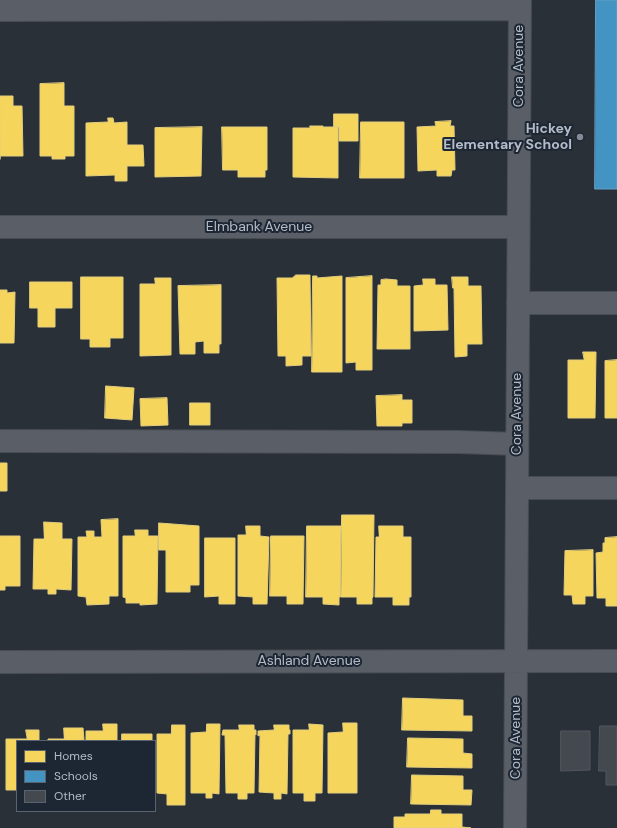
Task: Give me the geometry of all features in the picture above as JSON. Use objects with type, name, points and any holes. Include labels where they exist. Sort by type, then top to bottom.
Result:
[{"type":"street","points":[[0,10],[520,4]]},
{"type":"street","name":"Cora Avenue","points":[[516,828],[520,4]]},
{"type":"street","name":"Elmbank Avenue","points":[[0,227],[518,227]]},
{"type":"street","points":[[518,303],[617,303]]},
{"type":"street","points":[[0,441],[451,442],[517,444]]},
{"type":"street","points":[[517,488],[617,488]]},
{"type":"street","name":"Ashland Avenue","points":[[0,662],[617,661]]},
{"type":"building: Homes","points":[[64,83],[64,106],[74,106],[74,156],[65,156],[65,159],[52,159],[52,156],[40,156],[40,84]]},
{"type":"building: Homes","points":[[0,96],[13,96],[13,106],[22,106],[23,156],[0,156]]},
{"type":"building: Homes","points":[[334,114],[358,114],[358,141],[339,141],[339,127],[334,127]]},
{"type":"building: Homes","points":[[108,118],[113,118],[114,123],[127,122],[127,145],[143,145],[144,166],[127,166],[127,181],[115,181],[115,175],[86,176],[86,123],[108,122]]},
{"type":"building: Homes","points":[[451,121],[450,126],[454,126],[455,170],[452,170],[451,176],[437,176],[437,170],[418,171],[417,127],[436,126],[435,122]]},
{"type":"building: Homes","points":[[361,122],[404,122],[404,178],[360,178]]},
{"type":"building: Homes","points":[[310,126],[338,127],[338,178],[293,177],[293,128],[310,128]]},
{"type":"building: Homes","points":[[202,127],[201,176],[155,177],[155,128]]},
{"type":"building: Homes","points":[[222,127],[267,127],[267,170],[265,170],[265,177],[238,177],[238,170],[223,170]]},
{"type":"building: Homes","points":[[296,275],[310,275],[311,356],[302,356],[302,365],[286,366],[286,356],[278,356],[277,278],[292,278]]},
{"type":"building: Homes","points":[[313,276],[317,276],[317,278],[342,276],[342,372],[312,372]]},
{"type":"building: Homes","points":[[372,276],[372,370],[356,370],[356,362],[346,363],[346,278]]},
{"type":"building: Homes","points":[[81,277],[123,277],[123,338],[110,338],[110,347],[90,347],[90,339],[81,339]]},
{"type":"building: Homes","points":[[452,277],[468,277],[468,286],[481,286],[482,344],[467,344],[467,356],[455,357],[454,288]]},
{"type":"building: Homes","points":[[155,278],[171,278],[171,355],[140,356],[140,284],[155,284]]},
{"type":"building: Homes","points":[[423,279],[435,279],[435,285],[447,285],[448,330],[414,331],[414,286],[423,285]]},
{"type":"building: Homes","points":[[381,280],[397,280],[397,286],[410,286],[410,349],[377,349],[378,285],[381,285]]},
{"type":"building: Homes","points":[[30,282],[72,282],[72,308],[55,308],[55,327],[38,327],[38,308],[30,308]]},
{"type":"building: Homes","points":[[221,285],[221,344],[219,344],[219,353],[204,353],[204,341],[195,342],[195,354],[180,354],[178,286]]},
{"type":"building: Homes","points":[[0,290],[7,290],[7,293],[15,292],[14,343],[0,343]]},
{"type":"building: Homes","points":[[583,352],[596,352],[595,418],[568,418],[568,360],[584,360]]},
{"type":"building: Homes","points":[[617,360],[617,418],[605,418],[605,361]]},
{"type":"building: Homes","points":[[106,386],[134,388],[132,420],[105,418]]},
{"type":"building: Homes","points":[[402,395],[402,400],[412,400],[412,423],[402,423],[402,426],[377,426],[376,396]]},
{"type":"building: Homes","points":[[167,398],[168,425],[141,426],[140,399]]},
{"type":"building: Homes","points":[[190,403],[210,403],[210,425],[190,425]]},
{"type":"building: Homes","points":[[0,463],[7,463],[7,491],[0,491]]},
{"type":"building: Homes","points":[[342,515],[374,515],[372,604],[357,604],[357,597],[341,597]]},
{"type":"building: Homes","points":[[118,519],[118,596],[109,596],[109,604],[87,605],[86,597],[78,596],[78,537],[87,537],[86,531],[94,531],[94,537],[102,537],[101,520]]},
{"type":"building: Homes","points":[[44,522],[62,523],[62,539],[72,539],[71,590],[56,589],[56,594],[48,594],[48,589],[33,589],[34,539],[44,539]]},
{"type":"building: Homes","points":[[159,523],[199,526],[199,585],[190,585],[190,592],[166,592],[166,550],[159,550]]},
{"type":"building: Homes","points":[[246,526],[260,526],[260,536],[269,537],[267,604],[253,604],[253,597],[238,596],[238,535],[246,535]]},
{"type":"building: Homes","points":[[307,526],[341,526],[339,605],[323,604],[323,597],[306,597]]},
{"type":"building: Homes","points":[[379,526],[403,526],[403,537],[411,537],[411,597],[409,597],[409,605],[393,605],[393,597],[375,597],[376,537],[379,537]]},
{"type":"building: Homes","points":[[135,530],[148,530],[148,536],[158,536],[157,604],[140,605],[140,603],[126,603],[126,598],[123,597],[123,536],[135,536]]},
{"type":"building: Homes","points":[[0,536],[20,536],[20,586],[5,586],[5,590],[0,590]]},
{"type":"building: Homes","points":[[271,536],[304,536],[303,604],[287,604],[287,596],[270,596]]},
{"type":"building: Homes","points":[[617,537],[617,606],[606,606],[606,598],[597,598],[596,553],[603,552],[603,543],[605,543],[605,538]]},
{"type":"building: Homes","points":[[205,538],[235,538],[235,604],[219,604],[219,596],[205,597]]},
{"type":"building: Homes","points":[[593,550],[593,596],[585,596],[585,604],[573,604],[572,595],[564,595],[565,551]]},
{"type":"building: Homes","points":[[403,698],[463,700],[463,716],[472,716],[472,731],[402,730]]},
{"type":"building: Homes","points":[[343,723],[357,723],[357,793],[328,793],[328,733],[343,732]]},
{"type":"building: Homes","points":[[103,724],[117,724],[117,740],[86,740],[86,731],[103,731]]},
{"type":"building: Homes","points":[[207,724],[220,724],[219,794],[212,793],[212,798],[206,798],[206,793],[191,793],[191,733],[206,732]]},
{"type":"building: Homes","points":[[309,724],[323,725],[322,793],[315,793],[315,801],[304,801],[304,793],[293,793],[293,730],[309,730]]},
{"type":"building: Homes","points":[[172,725],[185,725],[185,805],[167,805],[167,794],[157,793],[157,734],[171,734]]},
{"type":"building: Homes","points":[[239,725],[254,725],[254,730],[256,730],[254,793],[247,793],[247,799],[238,799],[238,793],[226,793],[225,735],[222,735],[223,730],[239,730]]},
{"type":"building: Homes","points":[[274,725],[289,725],[290,730],[290,734],[288,734],[287,794],[281,793],[281,799],[274,799],[274,793],[259,792],[260,735],[258,736],[258,731],[274,730]]},
{"type":"building: Homes","points":[[64,728],[83,728],[84,740],[48,740],[64,739]]},
{"type":"building: Homes","points":[[26,730],[39,730],[39,740],[16,740],[16,790],[6,790],[6,739],[27,739]]},
{"type":"building: Homes","points":[[122,734],[152,734],[152,740],[122,740]]},
{"type":"building: Homes","points":[[408,738],[463,739],[463,753],[472,754],[472,768],[407,767]]},
{"type":"building: Homes","points":[[412,775],[463,776],[463,790],[472,790],[471,805],[411,804]]},
{"type":"building: Homes","points":[[431,810],[441,810],[441,814],[462,814],[462,827],[471,828],[394,828],[394,817],[405,817],[405,814],[430,814]]},
{"type":"building: Schools","name":"Hickey Elementary School","points":[[596,0],[617,0],[617,189],[595,189]]},
{"type":"building: Other","points":[[600,726],[617,726],[617,785],[606,785],[606,771],[599,771]]},
{"type":"building: Other","points":[[561,731],[590,731],[590,770],[561,771]]},
{"type":"place","name":"Hickey Elementary School","points":[[580,137]]}]
